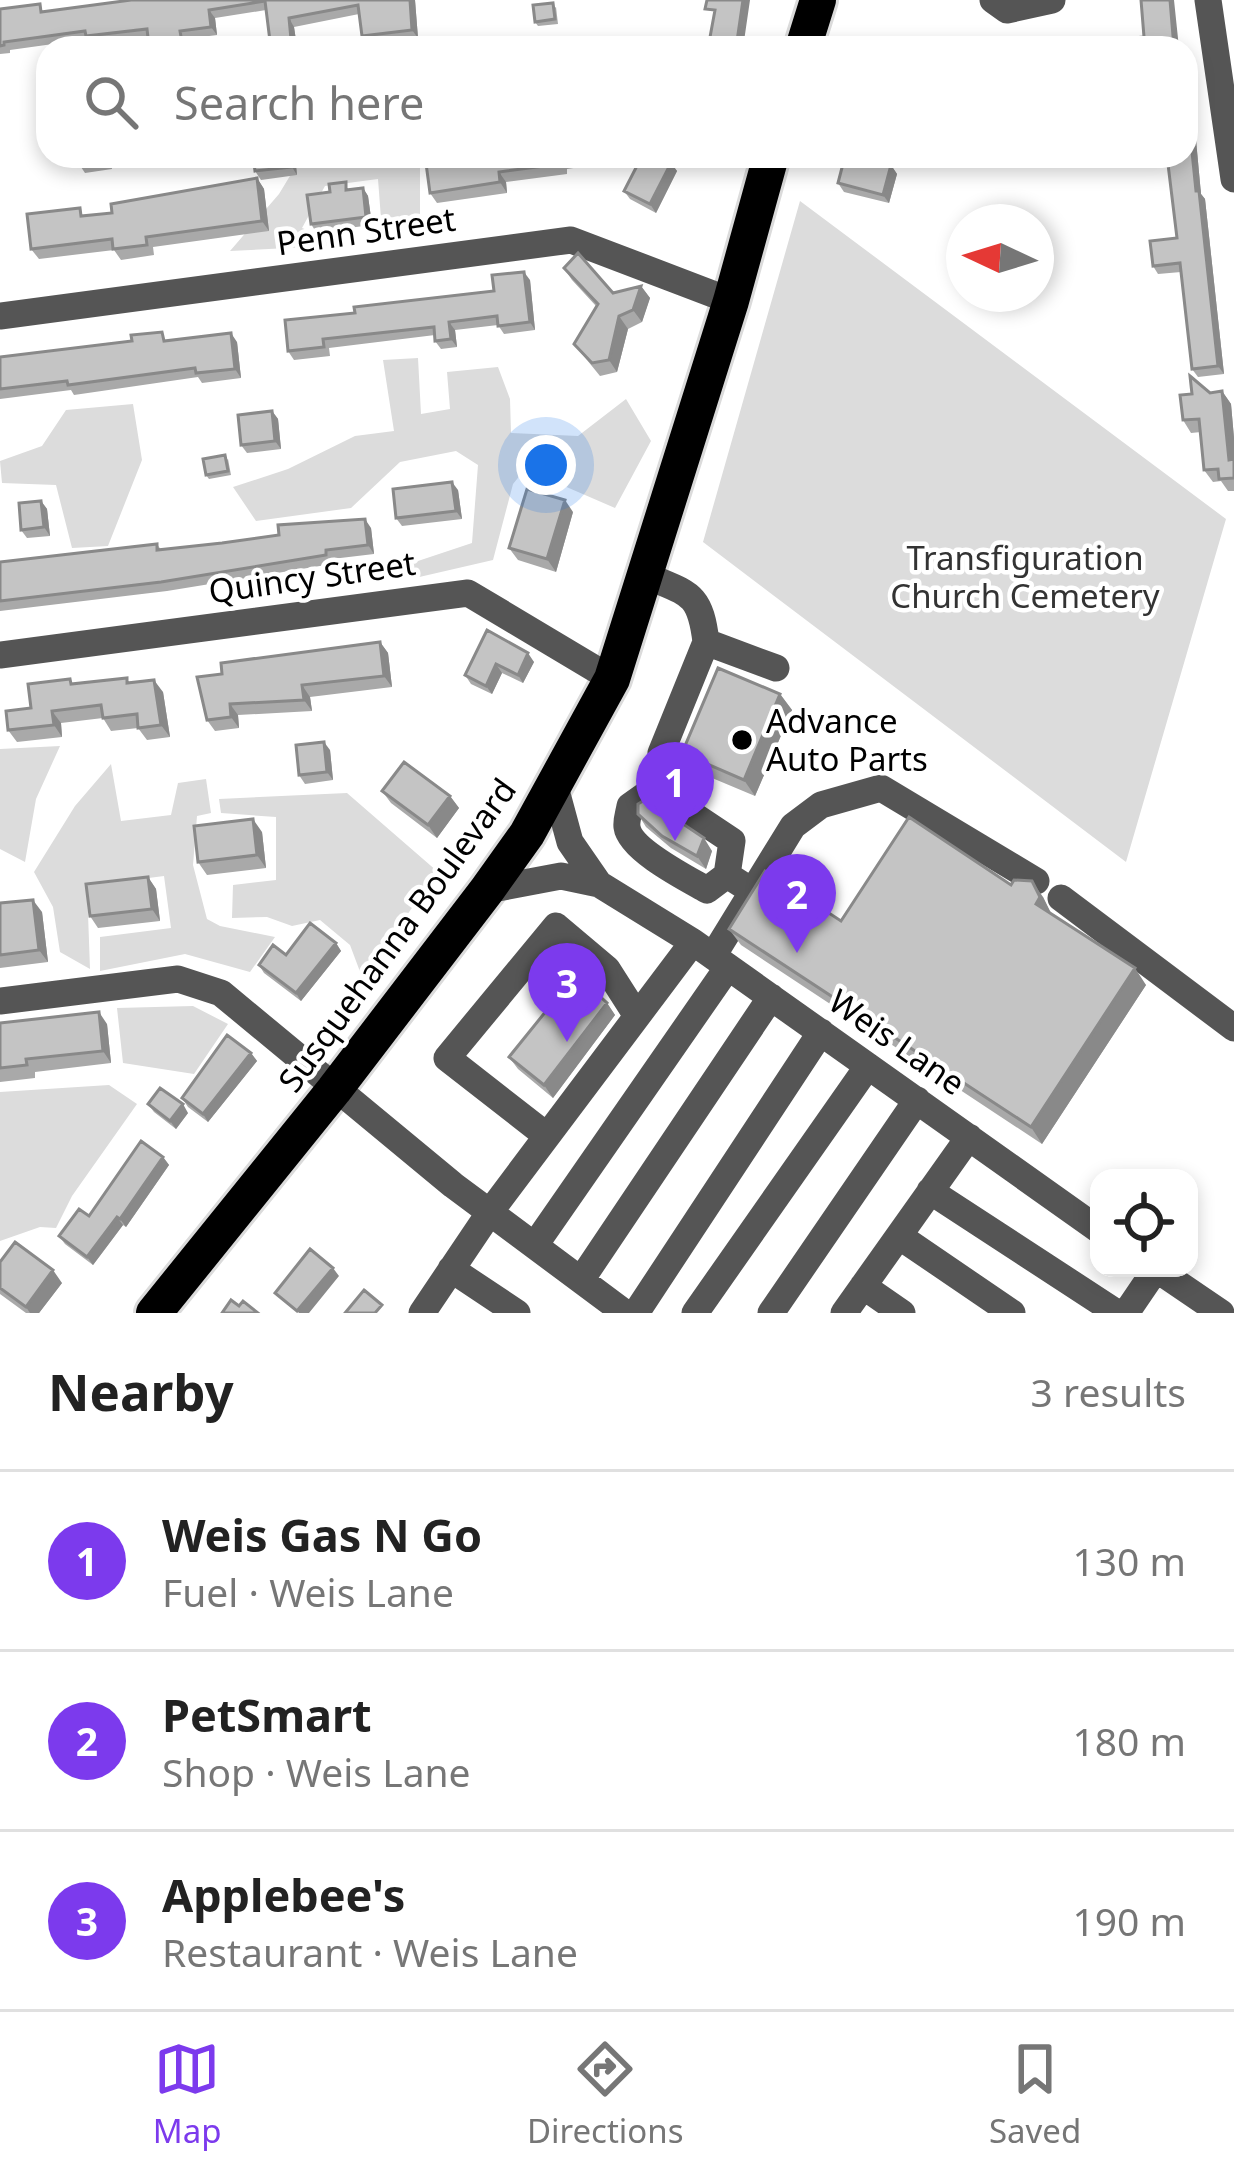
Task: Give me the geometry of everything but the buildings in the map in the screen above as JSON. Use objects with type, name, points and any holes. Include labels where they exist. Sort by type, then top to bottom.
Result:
[{"type":"highway","points":[[807,36],[818,0]]},
{"type":"highway","name":"Susquehanna Boulevard","points":[[154,1313],[487,890],[527,834],[611,679],[731,301],[768,168]]},
{"type":"street","points":[[993,0],[1007,10],[1052,0]]},
{"type":"street","points":[[1208,0],[1234,178]]},
{"type":"street","name":"Penn Street","points":[[0,316],[571,240],[731,301]]},
{"type":"street","points":[[644,575],[687,594],[702,609],[706,642],[661,753]]},
{"type":"street","name":"Quincy Street","points":[[0,655],[468,593],[611,679]]},
{"type":"street","points":[[706,642],[776,668]]},
{"type":"street","points":[[554,783],[570,842],[599,884]]},
{"type":"street","points":[[535,1245],[793,826],[821,805],[881,788],[1036,881]]},
{"type":"street","points":[[727,875],[752,891]]},
{"type":"street","points":[[487,890],[561,876],[599,884]]},
{"type":"street","name":"Weis Lane","points":[[599,884],[711,955],[1090,1223]]},
{"type":"street","points":[[1061,898],[1234,1028]]},
{"type":"street","points":[[547,1136],[447,1058],[556,926],[607,969],[638,1016]]},
{"type":"street","points":[[422,1313],[490,1212],[638,1016],[711,955]]},
{"type":"street","points":[[0,1001],[148,981],[192,982],[234,1003],[334,1090],[625,1313]]},
{"type":"street","points":[[580,1280],[771,998]]},
{"type":"street","points":[[636,1313],[821,1033]]},
{"type":"street","points":[[695,1313],[868,1066]]},
{"type":"street","points":[[771,1313],[917,1100]]},
{"type":"street","points":[[844,1313],[969,1137]]},
{"type":"street","points":[[930,1191],[1117,1313]]},
{"type":"street","points":[[899,1236],[1012,1313]]},
{"type":"street","points":[[451,1269],[517,1313]]},
{"type":"street","points":[[1126,1313],[1150,1277]]},
{"type":"street","points":[[1169,1277],[1221,1313]]},
{"type":"street","points":[[863,1286],[902,1313]]},
{"type":"green space","points":[[295,168],[420,168],[420,224],[382,232],[378,179],[325,186],[302,228],[347,245],[230,251]]},
{"type":"green space","name":"Transfiguration Church Cemetery","points":[[800,201],[1226,519],[1126,862],[703,542]]},
{"type":"green space","points":[[418,358],[421,414],[450,409],[447,372],[498,367],[510,399],[511,433],[578,436],[626,399],[651,441],[615,508],[525,469],[513,484],[493,560],[415,578],[412,563],[472,543],[478,465],[456,451],[400,462],[351,508],[256,521],[233,487],[288,469],[355,436],[394,431],[383,360]]},
{"type":"green space","points":[[133,404],[142,460],[108,546],[72,548],[56,485],[2,483],[0,461],[42,446],[66,410]]},
{"type":"green space","points":[[60,746],[36,799],[25,862],[0,849],[0,749]]},
{"type":"green space","points":[[111,764],[121,821],[171,815],[178,783],[206,779],[211,813],[197,816],[193,865],[207,919],[275,937],[250,972],[185,954],[100,971],[100,937],[171,928],[164,876],[87,886],[90,969],[60,952],[53,907],[34,872],[75,806]]},
{"type":"green space","points":[[347,793],[438,872],[362,977],[350,945],[320,920],[292,926],[267,917],[232,918],[233,885],[276,880],[276,817],[221,813],[219,799]]},
{"type":"green space","points":[[193,1006],[228,1024],[194,1074],[123,1063],[117,1008]]},
{"type":"green space","points":[[109,1085],[137,1104],[72,1196],[56,1228],[40,1227],[0,1241],[0,1092]]},
{"type":"place","name":"Advance Auto Parts","points":[[742,740]]},
{"type":"place","name":"Weis Gas N Go","points":[[675,841]]},
{"type":"place","name":"PetSmart","points":[[797,953]]},
{"type":"place","name":"Applebee's","points":[[567,1042]]}]
